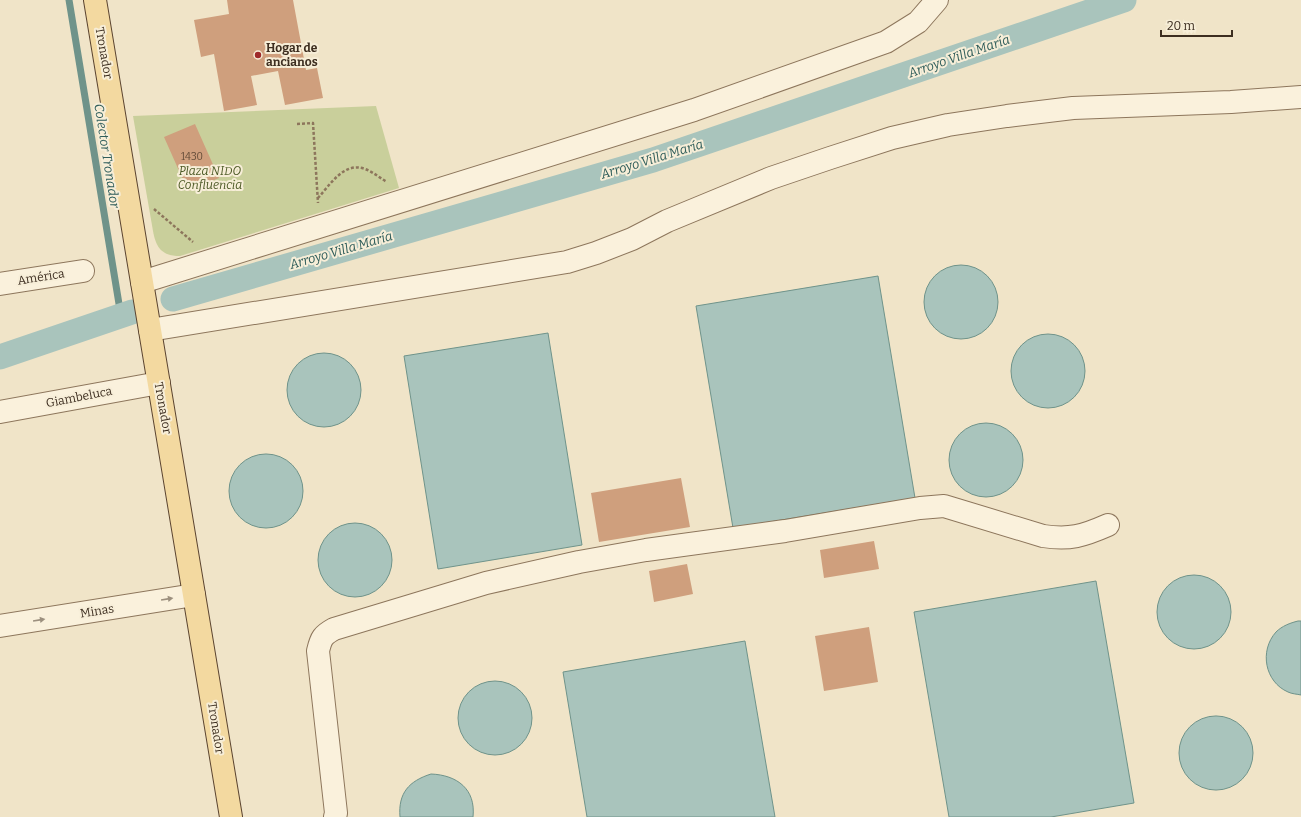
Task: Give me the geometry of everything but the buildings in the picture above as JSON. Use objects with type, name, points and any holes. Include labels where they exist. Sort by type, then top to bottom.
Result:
[{"type":"main road","name":"Tronador","points":[[95,0],[231,817]]},
{"type":"street","points":[[142,282],[694,110],[886,42],[918,22],[937,0]]},
{"type":"street","points":[[150,330],[567,262],[632,239],[667,221],[771,178],[892,138],[948,125],[1073,108],[1231,102],[1301,97]]},
{"type":"street","name":"América","points":[[0,284],[82,271]]},
{"type":"street","name":"Giambeluca","points":[[0,412],[159,382]]},
{"type":"street","points":[[335,817],[336,813],[318,651],[320,642],[325,634],[334,629],[486,583],[579,562],[646,550],[785,531],[920,508],[944,506],[1043,536],[1057,538],[1072,538],[1087,535],[1108,525]]},
{"type":"street","name":"Minas","points":[[0,626],[194,595]]},
{"type":"path","points":[[297,124],[314,123],[318,208]]},
{"type":"path","points":[[317,199],[338,176],[352,168],[366,170],[393,185]]},
{"type":"path","points":[[153,209],[196,245]]},
{"type":"green space","name":"Plaza NIDO Confluencia","points":[[376,106],[399,188],[180,256],[164,253],[158,246],[153,231],[133,116]]},
{"type":"water","points":[[961,265],[982,271],[992,281],[998,302],[992,323],[982,333],[961,339],[940,333],[930,323],[924,302],[930,281],[940,271]]},
{"type":"water","points":[[878,276],[915,498],[733,528],[696,306]]},
{"type":"water","points":[[548,333],[582,545],[438,569],[404,356]]},
{"type":"water","points":[[1048,334],[1069,340],[1079,350],[1085,371],[1079,392],[1069,402],[1048,408],[1027,402],[1017,392],[1011,371],[1017,350],[1027,340]]},
{"type":"water","points":[[324,353],[345,359],[355,369],[361,390],[355,411],[345,421],[324,427],[303,421],[293,411],[287,390],[293,369],[303,359]]},
{"type":"water","points":[[986,423],[1007,429],[1017,439],[1023,460],[1017,481],[1007,491],[986,497],[965,491],[955,481],[949,460],[955,439],[965,429]]},
{"type":"water","points":[[266,454],[287,460],[297,470],[303,491],[297,512],[287,522],[266,528],[245,522],[235,512],[229,491],[235,470],[245,460]]},
{"type":"water","points":[[355,523],[376,529],[386,539],[392,560],[386,581],[376,591],[355,597],[334,591],[324,581],[318,560],[324,539],[334,529]]},
{"type":"water","points":[[1194,575],[1215,581],[1225,591],[1231,612],[1225,633],[1215,643],[1194,649],[1173,643],[1163,633],[1157,612],[1163,591],[1173,581]]},
{"type":"water","points":[[1096,581],[1134,803],[1051,817],[949,817],[914,612]]},
{"type":"water","points":[[1301,621],[1301,695],[1288,692],[1274,681],[1267,665],[1266,657],[1267,648],[1276,632],[1286,625]]},
{"type":"water","points":[[745,641],[775,817],[587,817],[563,672]]},
{"type":"water","points":[[495,681],[516,687],[526,697],[532,718],[526,739],[516,749],[495,755],[474,749],[464,739],[458,718],[464,697],[474,687]]},
{"type":"water","points":[[1216,716],[1237,722],[1247,732],[1253,753],[1247,774],[1237,784],[1216,790],[1195,784],[1185,774],[1179,753],[1185,732],[1195,722]]},
{"type":"water","points":[[431,774],[449,777],[463,785],[468,791],[471,799],[473,817],[400,817],[401,801],[406,789],[417,780]]},
{"type":"waterway","name":"Colector Tronador","points":[[69,0],[121,316]]},
{"type":"waterway","name":"Arroyo Villa María","points":[[173,299],[653,160],[1124,0]]},
{"type":"waterway","name":"Arroyo Villa María","points":[[0,357],[132,312]]},
{"type":"place","name":"Hogar de ancianos","points":[[258,55]]}]
